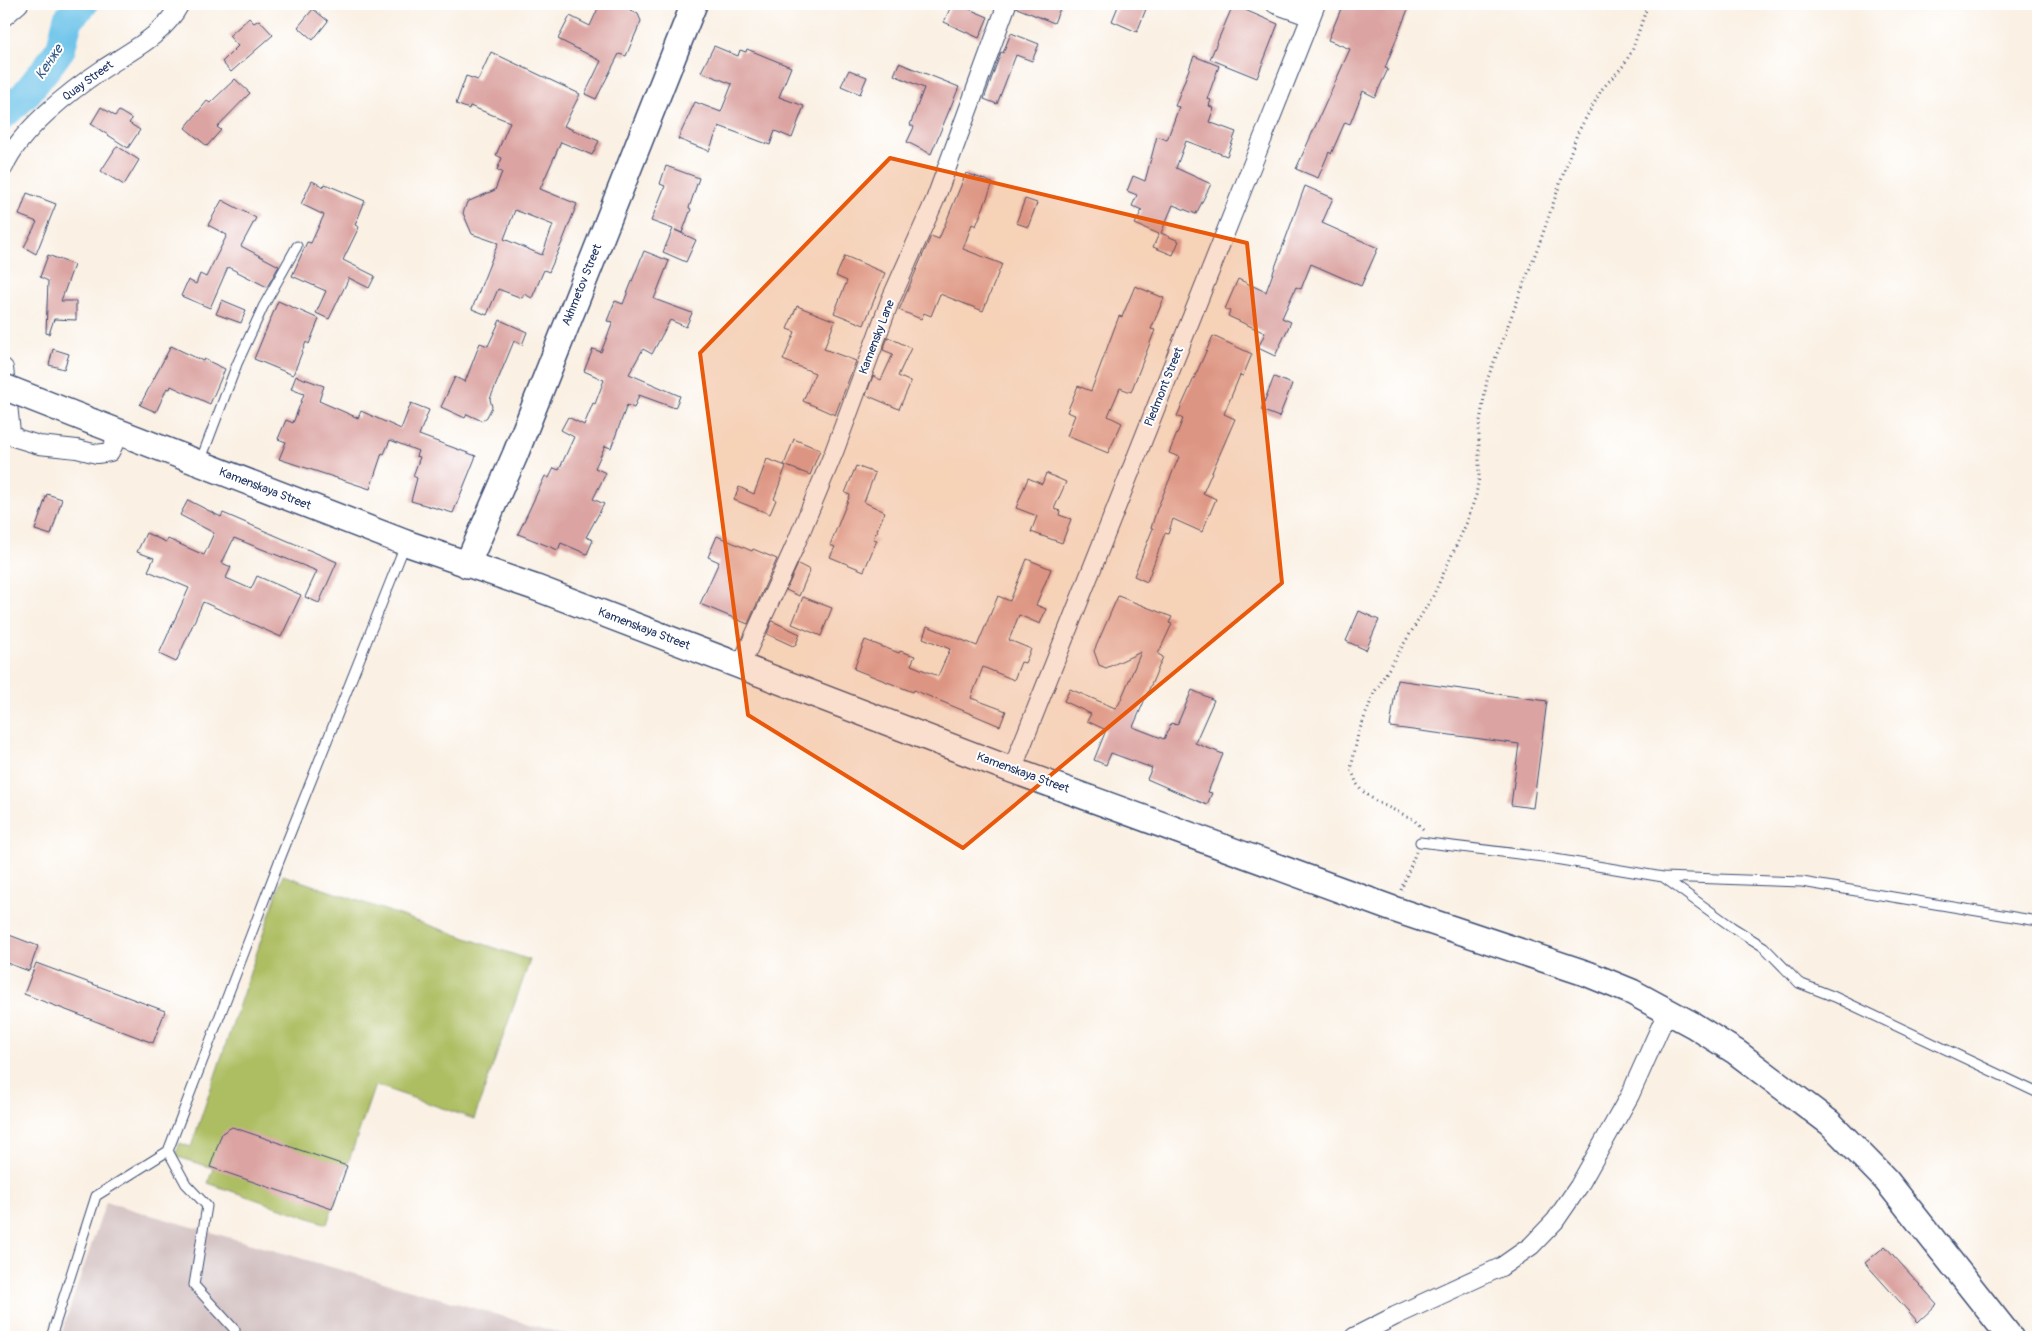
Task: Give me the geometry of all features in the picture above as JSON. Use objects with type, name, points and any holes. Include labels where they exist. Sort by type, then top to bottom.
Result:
[{"type":"street","points":[[4,17],[19,4]]},
{"type":"street","name":"Quay Street","points":[[4,167],[8,157],[20,141],[69,93],[141,46],[161,30],[180,4]]},
{"type":"street","name":"Akhmetov Street","points":[[467,564],[515,455],[694,4]]},
{"type":"street","name":"Kamensky Lane","points":[[740,667],[794,548],[834,452],[890,301],[935,200],[1007,4]]},
{"type":"street","points":[[1275,4],[1313,10]]},
{"type":"street","name":"Piedmont Street","points":[[1012,770],[1313,10]]},
{"type":"street","points":[[4,368],[11,432],[16,438],[39,445],[77,449],[102,455],[110,452],[120,432]]},
{"type":"street","name":"Kamenskaya Street","points":[[4,386],[406,543],[534,587],[1012,770],[1393,909],[1588,974],[1632,992],[1668,1010],[1736,1052],[1830,1123],[1886,1180],[2010,1337]]},
{"type":"street","points":[[1354,1337],[1501,1267],[1531,1246],[1555,1221],[1579,1186],[1630,1095],[1668,1010]]},
{"type":"lane","points":[[200,464],[236,364],[263,307],[297,246]]},
{"type":"lane","points":[[51,1337],[96,1196],[168,1151],[280,859],[406,543]]},
{"type":"lane","points":[[1420,842],[1543,857],[1663,877],[1802,882],[2038,921]]},
{"type":"lane","points":[[1663,877],[1732,927],[1764,947],[1799,983],[1835,997],[2038,1093]]},
{"type":"lane","points":[[168,1151],[186,1184],[207,1206],[194,1285],[235,1330],[233,1337]]},
{"type":"path","points":[[1393,909],[1420,842],[1423,829],[1414,819],[1377,802],[1361,790],[1351,769],[1358,734],[1374,692],[1434,596],[1468,522],[1479,478],[1480,418],[1487,380],[1535,256],[1577,134],[1595,101],[1623,66],[1632,51],[1648,4]]},
{"type":"highlighted area","points":[[890,158],[1247,243],[1282,583],[963,848],[748,715],[700,353]]},
{"type":"shaded area","points":[[106,1202],[574,1337],[60,1337]]},
{"type":"green space","points":[[283,875],[530,960],[474,1119],[375,1085],[327,1224],[208,1183],[213,1168],[175,1156],[180,1143],[191,1147]]},
{"type":"building","points":[[600,4],[616,4],[638,14],[641,21],[626,56],[619,54],[596,99],[585,94],[601,61],[558,39],[570,16],[590,26]]},
{"type":"building","points":[[952,4],[957,4],[988,17],[979,38],[944,22]]},
{"type":"building","points":[[1017,4],[1062,4],[1054,23],[1017,8]]},
{"type":"building","points":[[1119,4],[1148,4],[1137,32],[1112,21]]},
{"type":"building","points":[[1343,4],[1410,4],[1385,68],[1388,69],[1375,97],[1363,91],[1350,124],[1345,122],[1318,178],[1296,169],[1350,49],[1328,40]]},
{"type":"building","points":[[1233,5],[1278,24],[1257,78],[1210,59]]},
{"type":"building","points":[[313,9],[328,21],[313,40],[298,27]]},
{"type":"building","points":[[249,18],[254,23],[259,20],[273,35],[231,72],[222,62],[238,46],[229,36]]},
{"type":"building","points":[[1011,33],[1039,44],[1032,61],[1016,55],[997,104],[984,99],[1001,52],[1003,53]]},
{"type":"building","points":[[714,46],[738,56],[740,50],[746,52],[747,49],[791,67],[779,97],[804,106],[792,138],[775,131],[770,145],[719,126],[709,151],[678,139],[695,102],[721,112],[732,84],[701,72]]},
{"type":"building","points":[[491,52],[580,94],[564,126],[599,141],[592,155],[561,142],[540,189],[577,204],[563,240],[549,272],[544,270],[532,298],[524,294],[522,298],[498,289],[487,315],[472,309],[498,243],[472,234],[463,213],[467,202],[495,190],[502,172],[497,170],[502,158],[496,155],[510,122],[470,106],[469,109],[456,104],[466,76],[478,80]],"holes":[[[515,210],[553,225],[542,255],[504,239]]]},
{"type":"building","points":[[1194,56],[1219,66],[1207,99],[1211,100],[1209,106],[1214,108],[1209,122],[1236,132],[1227,156],[1186,141],[1176,168],[1211,184],[1196,214],[1173,205],[1161,233],[1179,241],[1173,255],[1153,247],[1159,234],[1135,224],[1142,210],[1132,206],[1137,195],[1127,191],[1133,176],[1145,181],[1157,136],[1167,140],[1179,107],[1175,106]]},
{"type":"building","points":[[899,63],[959,87],[931,154],[907,142],[914,127],[910,125],[924,88],[894,75]]},
{"type":"building","points":[[849,70],[867,77],[860,94],[841,86]]},
{"type":"building","points":[[235,79],[250,93],[217,127],[221,130],[207,146],[185,128],[207,101],[210,103]]},
{"type":"building","points":[[101,107],[115,116],[119,111],[132,119],[129,123],[140,130],[128,148],[91,124]]},
{"type":"building","points":[[117,146],[139,160],[124,185],[101,171]]},
{"type":"building","points":[[666,166],[699,178],[689,208],[691,209],[682,233],[675,230],[696,240],[686,262],[663,252],[673,229],[651,221],[665,186],[660,184]]},
{"type":"building","points":[[966,173],[993,183],[976,226],[972,224],[963,249],[1002,264],[983,311],[940,294],[931,316],[924,313],[921,319],[899,310],[931,236],[939,239]]},
{"type":"building","points":[[312,181],[324,187],[325,184],[365,201],[355,225],[359,227],[343,260],[375,276],[369,288],[349,278],[329,319],[316,313],[326,291],[292,276],[307,242],[311,243],[324,215],[301,204]]},
{"type":"building","points":[[1305,186],[1333,198],[1322,223],[1378,248],[1361,286],[1311,264],[1301,289],[1296,287],[1282,318],[1291,322],[1275,356],[1258,348],[1265,333],[1228,316],[1230,311],[1225,309],[1238,279],[1266,292]]},
{"type":"building","points":[[27,193],[56,204],[36,254],[24,247],[37,222],[19,215]]},
{"type":"building","points":[[1025,199],[1037,203],[1028,227],[1016,223]]},
{"type":"building","points":[[222,200],[256,218],[241,246],[279,266],[267,287],[228,267],[210,308],[181,296],[188,280],[196,284],[200,274],[206,277],[227,235],[208,225]]},
{"type":"building","points":[[644,251],[669,261],[654,299],[692,313],[686,327],[670,320],[652,354],[643,349],[629,374],[680,396],[675,408],[639,395],[634,408],[627,405],[611,448],[605,446],[595,468],[606,473],[593,499],[604,504],[586,537],[593,540],[587,554],[561,543],[558,550],[518,534],[545,476],[549,478],[554,468],[559,470],[574,437],[561,430],[568,417],[584,425],[593,403],[595,404],[604,380],[584,371],[593,349],[601,352],[613,322],[607,321],[615,301],[623,304]]},
{"type":"building","points":[[48,255],[74,265],[61,301],[76,301],[76,320],[54,319],[49,334],[46,333],[48,281],[40,277]]},
{"type":"building","points":[[845,256],[885,273],[864,325],[834,313],[847,281],[836,276]]},
{"type":"building","points":[[1135,286],[1164,298],[1151,329],[1155,330],[1131,392],[1120,388],[1108,416],[1122,423],[1108,453],[1067,436],[1075,415],[1067,412],[1078,386],[1091,391],[1119,316],[1122,317]]},
{"type":"building","points":[[222,300],[246,310],[241,323],[216,314]]},
{"type":"building","points":[[278,301],[319,319],[309,344],[306,342],[293,375],[254,359]]},
{"type":"building","points":[[797,306],[835,321],[824,349],[856,361],[835,415],[803,401],[815,373],[783,360],[795,332],[787,329]]},
{"type":"building","points":[[500,320],[527,332],[522,345],[514,341],[490,399],[492,407],[487,417],[482,421],[467,414],[465,418],[441,407],[455,377],[465,382],[480,343],[488,346]]},
{"type":"building","points":[[1213,336],[1252,354],[1243,376],[1240,375],[1224,414],[1235,419],[1203,493],[1216,499],[1202,532],[1173,519],[1168,534],[1165,533],[1147,582],[1134,576],[1153,528],[1151,528],[1157,509],[1179,457],[1169,453],[1183,419],[1177,416]]},
{"type":"building","points":[[888,337],[911,348],[898,376],[911,382],[899,409],[866,395],[873,376],[881,380],[893,354],[883,350]]},
{"type":"building","points":[[171,346],[225,369],[210,404],[171,386],[170,389],[167,388],[156,412],[140,405]]},
{"type":"building","points":[[53,349],[69,354],[64,369],[49,365]]},
{"type":"building","points":[[296,376],[324,386],[319,401],[358,418],[361,411],[401,429],[411,403],[429,410],[419,435],[476,456],[453,513],[411,501],[417,478],[413,476],[420,457],[416,456],[418,451],[390,440],[384,454],[382,453],[370,489],[279,459],[286,442],[278,439],[286,420],[293,423],[304,394],[291,389]]},
{"type":"building","points":[[1274,377],[1292,384],[1279,417],[1261,410]]},
{"type":"building","points":[[794,439],[820,450],[810,475],[784,465]]},
{"type":"building","points":[[767,459],[786,466],[770,514],[734,500],[739,487],[754,494]]},
{"type":"building","points":[[856,466],[875,473],[864,502],[885,512],[873,539],[877,540],[864,571],[830,557],[835,547],[830,545],[850,495],[845,493]]},
{"type":"building","points":[[1046,473],[1066,482],[1054,509],[1060,511],[1059,515],[1071,519],[1062,543],[1031,532],[1037,516],[1016,508],[1028,478],[1042,484]]},
{"type":"building","points":[[47,494],[62,499],[51,535],[35,530]]},
{"type":"building","points":[[188,500],[221,517],[223,513],[337,562],[319,603],[305,597],[317,571],[234,538],[222,563],[231,567],[226,578],[251,589],[257,576],[301,595],[281,637],[203,602],[176,662],[159,654],[189,588],[148,571],[154,558],[137,552],[146,533],[166,542],[168,539],[204,555],[214,533],[180,515]]},
{"type":"building","points":[[717,536],[777,559],[748,624],[700,604],[719,562],[708,557]]},
{"type":"building","points":[[1027,559],[1051,569],[1036,605],[1046,609],[1040,624],[1019,615],[1009,640],[1031,649],[1025,663],[1021,662],[1014,680],[983,667],[971,698],[1006,711],[1000,726],[914,690],[913,692],[854,669],[865,640],[899,653],[900,651],[915,656],[911,665],[938,676],[950,649],[923,638],[927,626],[977,646],[998,596],[1010,601]]},
{"type":"building","points":[[798,564],[810,570],[799,596],[786,590]]},
{"type":"building","points":[[1118,596],[1172,617],[1169,623],[1172,624],[1158,654],[1163,657],[1133,727],[1164,739],[1171,723],[1177,725],[1192,690],[1214,700],[1195,743],[1223,754],[1208,792],[1212,793],[1207,805],[1147,779],[1152,768],[1111,753],[1106,765],[1094,760],[1106,730],[1087,721],[1091,714],[1064,701],[1070,689],[1115,708],[1119,704],[1141,652],[1106,668],[1099,665],[1094,651]]},
{"type":"building","points":[[803,597],[832,608],[821,636],[792,624]]},
{"type":"building","points":[[1359,611],[1379,620],[1366,650],[1346,641]]},
{"type":"building","points":[[772,621],[800,634],[796,644],[793,646],[767,634]]},
{"type":"building","points":[[1397,680],[1547,701],[1533,808],[1511,805],[1519,744],[1390,727]]},
{"type":"building","points":[[4,933],[38,946],[29,971],[4,962]]},
{"type":"building","points":[[36,963],[165,1011],[153,1043],[24,994]]},
{"type":"building","points":[[232,1127],[347,1166],[332,1209],[210,1167],[222,1133]]},
{"type":"building","points":[[1885,1246],[1937,1304],[1918,1322],[1865,1263]]},
{"type":"waterway","name":"Кенже","points":[[4,114],[25,95],[61,48],[68,19],[83,4]]}]
